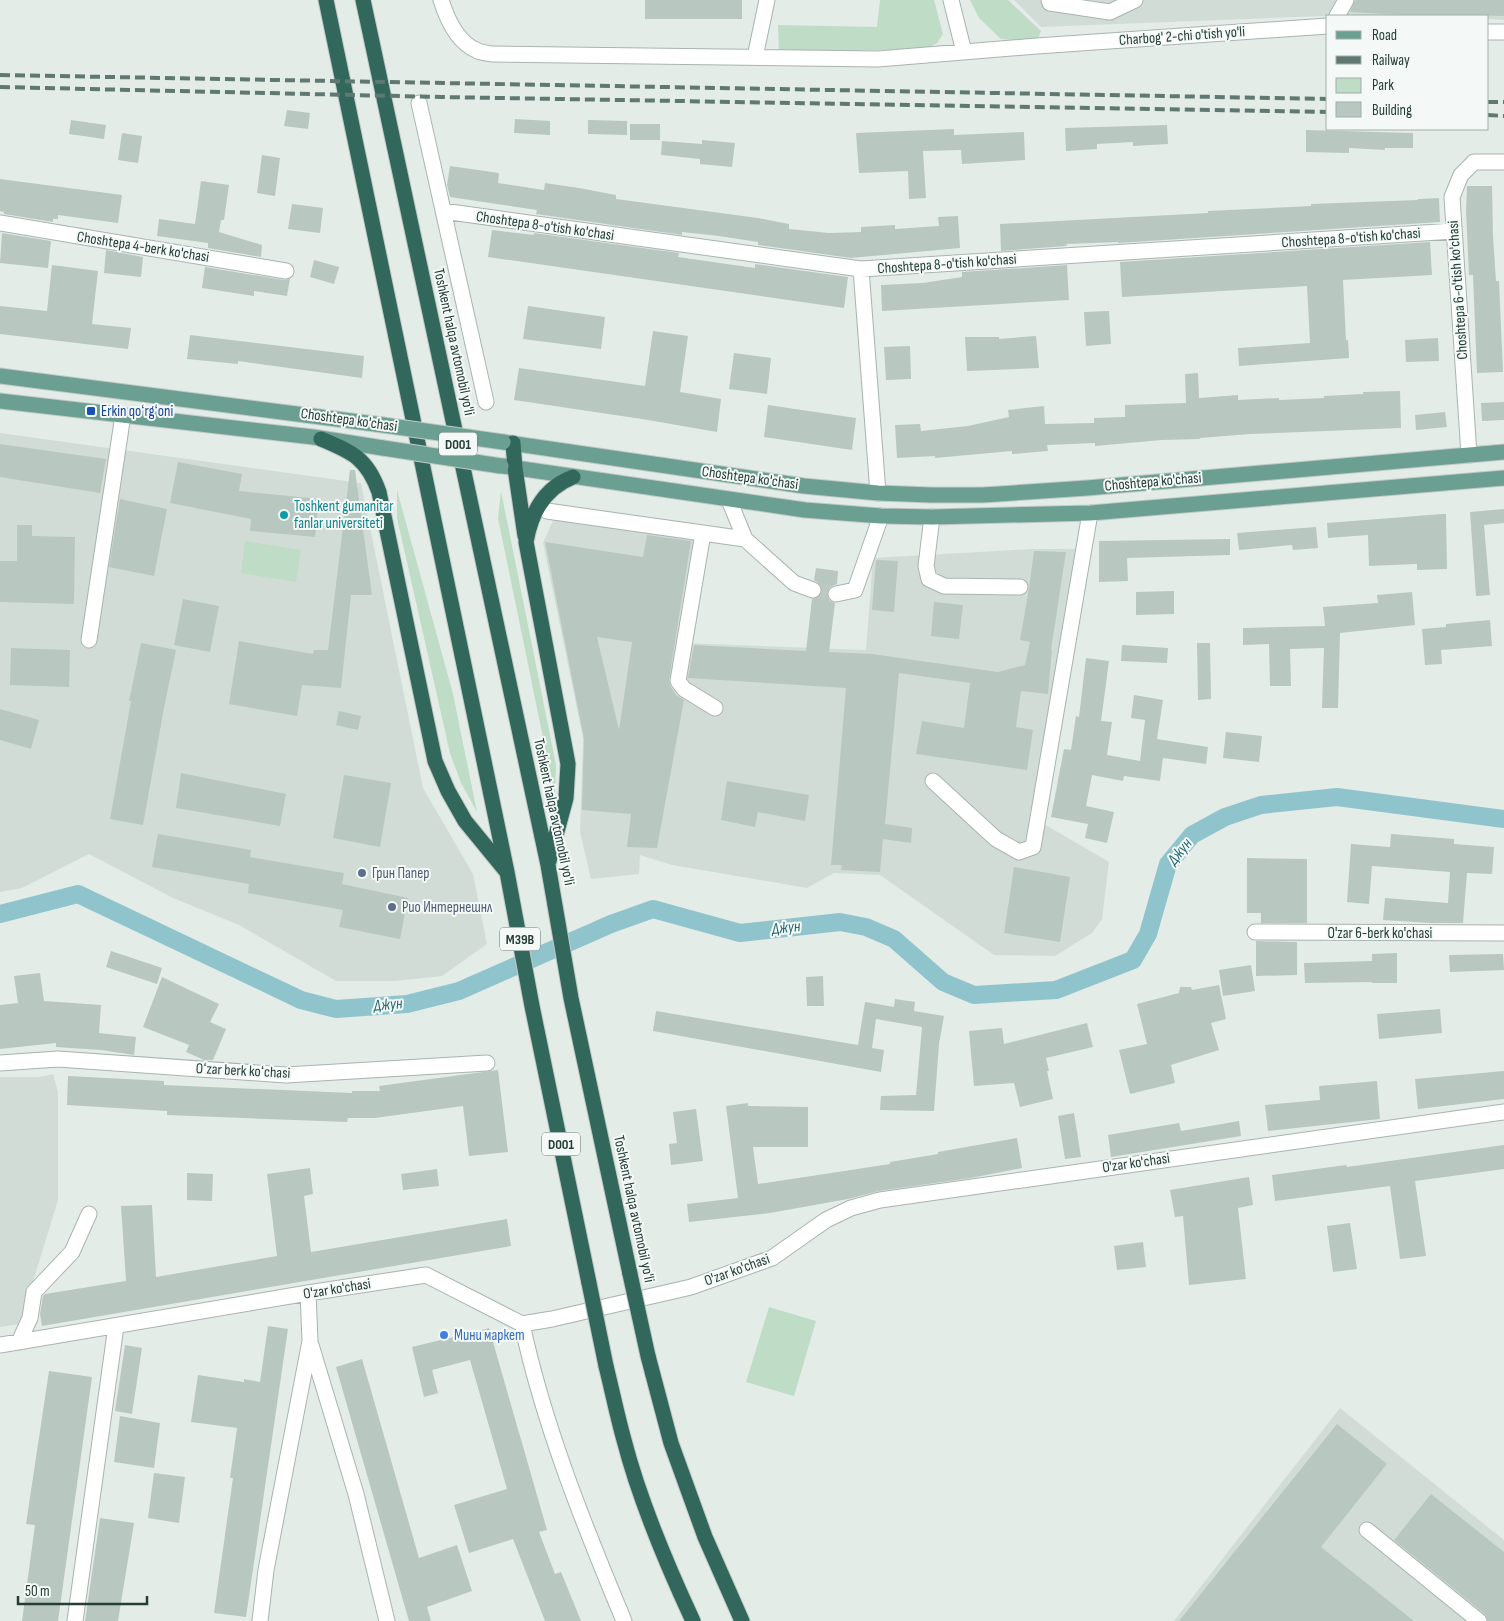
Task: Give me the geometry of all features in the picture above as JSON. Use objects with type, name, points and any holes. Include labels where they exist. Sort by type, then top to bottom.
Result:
[{"type":"highway","name":"D001","points":[[326,0],[507,872]]},
{"type":"highway","name":"Toshkent halqa avtomobil yo'li","points":[[363,0],[548,865],[571,998],[648,1356],[670,1443],[705,1537],[742,1621]]},
{"type":"highway","points":[[321,438],[341,447],[359,459],[371,473],[375,482],[379,492],[435,761],[448,791],[465,821],[507,872]]},
{"type":"highway","points":[[508,443],[508,467],[526,542],[568,764],[566,798],[548,865]]},
{"type":"highway","points":[[526,542],[532,519],[544,498],[557,485],[573,477]]},
{"type":"highway","name":"M39B","points":[[507,872],[532,1006]]},
{"type":"highway","name":"D001","points":[[532,1006],[606,1366],[624,1441],[661,1548],[693,1621]]},
{"type":"main road","name":"Choshtepa ko'chasi","points":[[0,376],[383,425],[776,482],[878,493],[983,495],[1504,452]]},
{"type":"main road","name":"Choshtepa ko'chasi","points":[[0,401],[321,438],[728,500],[804,510],[881,516],[932,517],[1090,513],[1504,478]]},
{"type":"main road","points":[[1288,470],[1293,496]]},
{"type":"street","name":"Charbog' 2-chi o'tish yo'li","points":[[441,0],[449,24],[464,41],[476,50],[492,54],[878,59],[1326,26]]},
{"type":"street","points":[[755,57],[767,0]]},
{"type":"street","points":[[951,0],[964,52]]},
{"type":"street","points":[[1049,0],[1050,4],[1110,12],[1135,0]]},
{"type":"street","points":[[1338,15],[1346,0]]},
{"type":"street","points":[[1489,32],[1504,32]]},
{"type":"street","points":[[419,103],[486,402]]},
{"type":"street","name":"Choshtepa 6-o'tish ko'chasi","points":[[1469,455],[1452,197],[1460,174],[1474,162],[1504,162]]},
{"type":"street","name":"Choshtepa 8-o'tish ko'chasi","points":[[443,211],[861,269],[1454,231]]},
{"type":"street","name":"Choshtepa 4-berk ko'chasi","points":[[0,224],[286,271]]},
{"type":"street","points":[[861,269],[878,493]]},
{"type":"street","points":[[89,640],[123,415]]},
{"type":"street","points":[[728,500],[745,539],[794,583],[813,590]]},
{"type":"street","points":[[547,511],[745,539]]},
{"type":"street","points":[[933,781],[996,839],[1019,852],[1033,847],[1090,513]]},
{"type":"street","points":[[836,594],[854,590],[881,516]]},
{"type":"street","points":[[932,517],[926,566],[929,579],[944,586],[1020,587]]},
{"type":"street","points":[[703,533],[678,681],[684,689],[715,708]]},
{"type":"street","name":"O'zar 6-berk ko'chasi","points":[[1255,932],[1504,933]]},
{"type":"street","name":"Oʻzar berk koʻchasi","points":[[0,1063],[58,1059],[286,1075],[487,1063]]},
{"type":"street","name":"O'zar ko'chasi","points":[[0,1345],[308,1293],[426,1276],[522,1324],[552,1320],[691,1287],[772,1258],[826,1220],[851,1208],[880,1200],[1504,1112]]},
{"type":"street","points":[[19,1342],[30,1318],[34,1292],[72,1252],[89,1214]]},
{"type":"street","points":[[260,1621],[266,1570],[310,1341],[308,1293]]},
{"type":"street","points":[[522,1324],[531,1366],[569,1481],[624,1621]]},
{"type":"street","points":[[76,1621],[116,1326]]},
{"type":"street","points":[[310,1341],[356,1494],[387,1621]]},
{"type":"street","points":[[1367,1530],[1479,1621]]},
{"type":"shaded area","points":[[1014,0],[1504,0],[1504,20],[1489,19],[1489,15],[1326,15],[1041,27]]},
{"type":"shaded area","points":[[0,433],[361,483],[423,788],[473,874],[487,944],[442,976],[395,981],[336,981],[239,925],[173,898],[89,854],[22,888],[0,892]]},
{"type":"shaded area","points":[[555,516],[696,537],[682,643],[866,650],[873,558],[1032,549],[1088,549],[1044,824],[1109,862],[1102,919],[1092,933],[1055,956],[994,955],[880,875],[834,873],[807,888],[672,865],[640,855],[639,874],[591,879],[580,832],[583,738],[543,543]]},
{"type":"shaded area","points":[[53,1074],[58,1092],[58,1200],[20,1324],[0,1327],[0,1077],[39,1077]]},
{"type":"shaded area","points":[[1340,1408],[1504,1540],[1504,1621],[1174,1621]]},
{"type":"green space","points":[[880,0],[934,0],[943,34],[937,43],[925,49],[779,52],[778,25],[877,27]]},
{"type":"green space","points":[[970,0],[1008,0],[1041,31],[1037,41],[1001,39],[979,18]]},
{"type":"green space","points":[[397,490],[453,694],[477,812],[461,783],[450,753],[397,518]]},
{"type":"green space","points":[[501,491],[556,765],[555,796],[498,518]]},
{"type":"green space","points":[[245,541],[301,550],[296,582],[241,573]]},
{"type":"green space","points":[[769,1307],[816,1321],[794,1396],[746,1382]]},
{"type":"building","points":[[645,0],[742,0],[742,19],[645,19]]},
{"type":"building","points":[[1355,0],[1504,0],[1504,16],[1403,15],[1350,12]]},
{"type":"building","points":[[287,110],[310,113],[308,129],[284,126]]},
{"type":"building","points":[[515,119],[550,121],[550,135],[514,133]]},
{"type":"building","points":[[71,120],[106,125],[104,139],[69,134]]},
{"type":"building","points":[[588,120],[627,121],[627,135],[588,134]]},
{"type":"building","points":[[630,124],[660,124],[660,140],[630,140]]},
{"type":"building","points":[[1167,125],[1168,144],[1133,146],[1133,142],[1097,144],[1097,149],[1066,151],[1065,128]]},
{"type":"building","points":[[954,129],[954,135],[1024,132],[1025,160],[962,164],[961,150],[923,151],[926,198],[909,199],[908,171],[859,173],[856,133]]},
{"type":"building","points":[[1306,130],[1413,133],[1413,148],[1385,148],[1385,150],[1349,148],[1349,153],[1306,152]]},
{"type":"building","points":[[122,133],[142,136],[138,163],[118,160]]},
{"type":"building","points":[[702,140],[735,143],[732,167],[700,164],[700,159],[661,155],[662,141],[702,144]]},
{"type":"building","points":[[262,155],[280,158],[275,196],[257,193]]},
{"type":"building","points":[[450,166],[499,173],[498,183],[544,190],[545,183],[579,188],[616,195],[616,199],[758,218],[789,224],[789,229],[829,233],[861,232],[861,227],[895,225],[895,229],[939,226],[938,217],[958,216],[960,248],[851,258],[758,245],[758,242],[719,236],[682,232],[682,235],[536,214],[537,210],[450,197],[447,185]]},
{"type":"building","points":[[0,179],[122,195],[118,223],[58,215],[58,219],[53,219],[53,222],[4,214],[4,212],[0,211]]},
{"type":"building","points":[[201,181],[229,185],[224,220],[221,220],[219,232],[262,245],[261,257],[208,248],[208,243],[157,236],[159,219],[195,224]]},
{"type":"building","points":[[1467,186],[1492,186],[1493,236],[1496,281],[1499,281],[1503,372],[1477,373],[1473,275],[1469,275],[1466,211]]},
{"type":"building","points":[[1439,198],[1440,222],[1118,243],[1067,244],[1066,246],[1001,251],[1000,224],[1208,213],[1208,211],[1311,206],[1311,204]]},
{"type":"building","points":[[292,204],[323,208],[320,233],[288,229]]},
{"type":"building","points":[[492,230],[534,235],[534,233],[679,253],[678,257],[755,268],[755,264],[848,277],[844,308],[488,257]]},
{"type":"building","points":[[2,233],[51,241],[48,268],[0,263]]},
{"type":"building","points":[[1430,242],[1432,275],[1343,280],[1346,340],[1348,340],[1349,358],[1239,366],[1238,348],[1310,343],[1307,286],[1122,297],[1120,262]]},
{"type":"building","points":[[106,250],[143,257],[141,277],[104,273]]},
{"type":"building","points":[[314,260],[339,267],[334,284],[310,277]]},
{"type":"building","points":[[52,265],[98,271],[92,324],[131,328],[128,349],[0,334],[0,306],[47,311]]},
{"type":"building","points":[[1067,265],[1069,300],[882,311],[881,285],[923,283],[962,277],[962,272]]},
{"type":"building","points":[[205,267],[284,280],[290,279],[287,296],[254,291],[254,296],[202,288]]},
{"type":"building","points":[[528,306],[605,317],[601,349],[523,339]]},
{"type":"building","points":[[1109,311],[1111,344],[1086,346],[1084,312]]},
{"type":"building","points":[[653,331],[688,336],[680,392],[721,399],[717,432],[514,400],[519,368],[645,386]]},
{"type":"building","points":[[190,335],[364,356],[362,378],[238,361],[238,364],[187,359]]},
{"type":"building","points":[[1036,336],[1039,368],[967,371],[965,337],[999,337],[999,339]]},
{"type":"building","points":[[1438,338],[1439,361],[1406,362],[1405,340]]},
{"type":"building","points":[[910,346],[911,379],[886,380],[884,347]]},
{"type":"building","points":[[734,353],[771,358],[767,394],[729,389]]},
{"type":"building","points":[[1198,373],[1199,398],[1238,395],[1238,400],[1279,398],[1279,400],[1324,398],[1324,396],[1363,394],[1363,392],[1400,391],[1401,428],[1250,434],[1095,446],[1095,443],[1047,445],[1048,451],[1012,454],[1012,451],[935,458],[935,456],[897,458],[895,425],[920,424],[921,431],[968,426],[1009,417],[1008,410],[1044,406],[1045,424],[1094,423],[1094,418],[1125,417],[1125,405],[1186,403],[1185,374]]},
{"type":"building","points":[[1504,402],[1504,420],[1482,421],[1481,403]]},
{"type":"building","points":[[768,405],[856,418],[852,450],[764,437]]},
{"type":"building","points":[[1445,412],[1447,427],[1416,430],[1415,415]]},
{"type":"building","points":[[0,444],[106,459],[100,493],[0,477]]},
{"type":"building","points":[[178,462],[242,474],[239,491],[319,499],[315,537],[250,531],[251,519],[170,503]]},
{"type":"building","points":[[350,470],[355,470],[372,595],[351,595],[341,688],[302,685],[297,716],[229,704],[239,641],[313,654],[314,650],[328,650]]},
{"type":"building","points":[[120,499],[167,509],[154,576],[109,567]]},
{"type":"building","points":[[1504,509],[1504,523],[1484,525],[1490,595],[1476,596],[1470,512]]},
{"type":"building","points":[[1446,514],[1447,569],[1417,570],[1417,564],[1369,566],[1368,535],[1328,538],[1327,523]]},
{"type":"building","points":[[17,525],[32,525],[32,536],[75,537],[74,604],[0,602],[0,561],[17,561]]},
{"type":"building","points":[[1316,527],[1318,548],[1293,550],[1292,545],[1239,550],[1237,533]]},
{"type":"building","points":[[647,535],[691,541],[669,680],[670,686],[676,695],[684,700],[657,848],[627,847],[631,814],[582,810],[584,739],[545,542],[643,557]],"holes":[[[597,637],[632,642],[619,730]]]},
{"type":"building","points":[[1230,539],[1230,555],[1127,558],[1128,581],[1099,582],[1099,541]]},
{"type":"building","points":[[1034,551],[1066,552],[1051,650],[1048,694],[1021,691],[1016,727],[1033,730],[1027,770],[916,754],[922,721],[964,728],[970,683],[899,673],[885,824],[912,828],[911,843],[883,839],[880,872],[841,870],[842,865],[831,865],[846,688],[688,678],[694,645],[806,651],[812,599],[819,597],[822,593],[820,584],[814,580],[816,568],[838,571],[837,584],[830,587],[827,592],[829,600],[835,603],[829,652],[872,654],[998,672],[1025,665],[1030,642],[1020,640]]},
{"type":"building","points":[[876,560],[898,561],[894,612],[872,610]]},
{"type":"building","points":[[1174,591],[1174,614],[1136,615],[1136,592]]},
{"type":"building","points":[[1412,592],[1415,625],[1340,633],[1338,708],[1322,708],[1324,648],[1290,649],[1291,686],[1270,686],[1269,644],[1243,645],[1243,628],[1325,626],[1323,607],[1378,603],[1377,595]]},
{"type":"building","points":[[183,599],[219,606],[210,652],[174,645]]},
{"type":"building","points":[[934,602],[963,605],[959,639],[931,636]]},
{"type":"building","points":[[1490,620],[1492,646],[1441,650],[1442,664],[1425,665],[1422,629],[1446,627],[1446,624]]},
{"type":"building","points":[[141,643],[176,650],[143,825],[110,819],[131,701],[129,701]]},
{"type":"building","points":[[1197,643],[1210,643],[1211,699],[1198,700]]},
{"type":"building","points":[[1122,645],[1168,648],[1167,663],[1121,661]]},
{"type":"building","points":[[11,648],[70,650],[69,687],[10,685]]},
{"type":"building","points":[[1086,658],[1109,661],[1101,721],[1112,722],[1107,755],[1140,761],[1145,720],[1131,718],[1134,695],[1163,700],[1157,739],[1208,747],[1206,764],[1163,758],[1160,781],[1124,776],[1123,781],[1092,775],[1086,806],[1114,812],[1107,843],[1085,838],[1088,824],[1051,817],[1064,749],[1071,750],[1076,716],[1079,717]]},
{"type":"building","points":[[0,709],[39,720],[31,749],[0,740]]},
{"type":"building","points":[[339,711],[361,716],[358,730],[336,725]]},
{"type":"building","points":[[1226,732],[1262,736],[1259,762],[1223,758]]},
{"type":"building","points":[[181,773],[286,794],[280,826],[176,808]]},
{"type":"building","points":[[344,775],[391,783],[380,847],[333,838]]},
{"type":"building","points":[[727,781],[809,795],[805,821],[758,812],[755,827],[721,820]]},
{"type":"building","points":[[158,834],[251,850],[250,857],[344,873],[342,884],[408,898],[400,939],[339,927],[343,910],[248,893],[249,884],[152,867]]},
{"type":"building","points":[[1391,834],[1454,839],[1454,844],[1494,847],[1492,874],[1467,873],[1463,923],[1383,920],[1385,898],[1448,903],[1450,872],[1372,866],[1369,904],[1347,902],[1351,844],[1390,847]]},
{"type":"building","points":[[1247,858],[1307,859],[1307,923],[1261,923],[1261,913],[1247,913]]},
{"type":"building","points":[[1014,867],[1070,877],[1060,942],[1004,933]]},
{"type":"building","points":[[1256,941],[1297,942],[1297,975],[1256,976]]},
{"type":"building","points":[[111,951],[162,968],[157,984],[106,967]]},
{"type":"building","points":[[1397,953],[1397,983],[1305,983],[1304,963],[1372,961],[1372,954]]},
{"type":"building","points":[[1503,954],[1504,970],[1450,972],[1449,955]]},
{"type":"building","points":[[1251,965],[1255,991],[1223,996],[1219,970]]},
{"type":"building","points":[[40,973],[44,1001],[101,1005],[99,1033],[136,1037],[134,1055],[101,1050],[56,1047],[56,1043],[0,1049],[0,1005],[18,1003],[14,976]]},
{"type":"building","points":[[823,976],[824,1006],[807,1006],[806,977]]},
{"type":"building","points":[[162,977],[219,1004],[210,1022],[226,1029],[213,1060],[204,1060],[186,1052],[189,1045],[143,1027]]},
{"type":"building","points":[[1219,985],[1226,1019],[1211,1023],[1219,1050],[1171,1065],[1175,1083],[1130,1094],[1119,1050],[1147,1044],[1137,1004],[1179,993],[1180,987],[1191,987],[1192,990]]},
{"type":"building","points":[[895,999],[915,1002],[914,1011],[944,1016],[939,1044],[934,1111],[880,1110],[881,1096],[916,1095],[922,1027],[876,1019],[872,1048],[884,1050],[881,1072],[653,1031],[656,1011],[858,1045],[865,1002],[894,1007]]},
{"type":"building","points":[[1440,1009],[1442,1033],[1379,1039],[1377,1014]]},
{"type":"building","points":[[1087,1023],[1093,1047],[1046,1058],[1053,1099],[1020,1107],[1014,1083],[974,1086],[969,1031],[1002,1028],[1004,1044]]},
{"type":"building","points":[[498,1070],[508,1152],[469,1156],[463,1106],[375,1118],[348,1118],[347,1122],[167,1115],[167,1111],[67,1105],[68,1076],[164,1081],[164,1085],[352,1093],[352,1091],[380,1091],[379,1086]]},
{"type":"building","points":[[1504,1071],[1504,1099],[1418,1109],[1415,1079]]},
{"type":"building","points":[[1377,1081],[1380,1119],[1268,1131],[1265,1105],[1320,1100],[1319,1086]]},
{"type":"building","points":[[748,1103],[748,1106],[808,1107],[808,1147],[753,1147],[758,1184],[890,1164],[890,1162],[938,1154],[938,1152],[1017,1138],[1022,1168],[971,1178],[879,1191],[848,1199],[770,1213],[689,1222],[687,1204],[738,1198],[726,1106]]},
{"type":"building","points":[[696,1109],[703,1161],[671,1165],[669,1144],[677,1143],[673,1112]]},
{"type":"building","points":[[1074,1113],[1081,1157],[1065,1159],[1058,1116]]},
{"type":"building","points":[[1239,1121],[1241,1136],[1111,1157],[1108,1135],[1179,1123],[1181,1131]]},
{"type":"building","points":[[1504,1145],[1504,1169],[1415,1181],[1426,1256],[1400,1259],[1390,1186],[1275,1201],[1272,1175],[1346,1165],[1347,1167]]},
{"type":"building","points":[[310,1168],[313,1194],[304,1196],[311,1252],[507,1219],[511,1246],[42,1326],[40,1314],[45,1294],[126,1281],[121,1206],[152,1205],[156,1277],[277,1256],[267,1174]]},
{"type":"building","points":[[437,1169],[439,1186],[403,1190],[401,1174]]},
{"type":"building","points":[[187,1173],[213,1174],[212,1201],[187,1200]]},
{"type":"building","points":[[1249,1177],[1253,1205],[1238,1208],[1246,1279],[1189,1285],[1183,1216],[1175,1217],[1170,1190]]},
{"type":"building","points":[[1350,1223],[1357,1269],[1333,1272],[1327,1226]]},
{"type":"building","points":[[1143,1242],[1146,1267],[1117,1270],[1114,1246]]},
{"type":"building","points":[[268,1326],[288,1329],[246,1617],[214,1613],[233,1478],[230,1478],[237,1428],[191,1422],[198,1375],[244,1382],[244,1379],[260,1382]]},
{"type":"building","points":[[489,1328],[547,1530],[539,1532],[555,1574],[561,1572],[581,1621],[545,1621],[513,1539],[469,1553],[454,1505],[507,1489],[470,1360],[432,1370],[438,1393],[424,1397],[412,1347],[453,1337],[453,1339]]},
{"type":"building","points":[[125,1345],[142,1348],[132,1414],[115,1411]]},
{"type":"building","points":[[362,1359],[419,1558],[457,1545],[472,1591],[427,1607],[431,1621],[409,1621],[336,1367]]},
{"type":"building","points":[[49,1371],[92,1377],[58,1621],[22,1621],[35,1525],[26,1524]]},
{"type":"building","points":[[120,1416],[160,1423],[154,1468],[114,1462]]},
{"type":"building","points":[[1337,1424],[1387,1464],[1321,1547],[1414,1621],[1179,1621]]},
{"type":"building","points":[[154,1473],[185,1477],[179,1523],[148,1518]]},
{"type":"building","points":[[1431,1494],[1504,1552],[1504,1621],[1488,1621],[1485,1614],[1394,1540]]},
{"type":"building","points":[[100,1518],[134,1523],[118,1621],[85,1621]]},
{"type":"waterway","name":"Джун","points":[[0,914],[78,894],[301,1000],[336,1009],[407,1004],[459,991],[611,924],[653,909],[740,933],[840,922],[866,927],[894,939],[943,982],[974,995],[1056,990],[1133,960],[1148,934],[1168,864],[1192,835],[1225,817],[1261,805],[1337,797],[1504,819]]},
{"type":"tunnel","points":[[813,590],[836,594]]},
{"type":"railway","points":[[0,75],[1326,99]]},
{"type":"railway","points":[[0,87],[441,97],[1326,112]]},
{"type":"railway","points":[[1489,102],[1504,102]]},
{"type":"railway","points":[[1489,115],[1504,116]]},
{"type":"place","name":"Erkin qoʻrgʻoni","points":[[91,411]]},
{"type":"place","name":"Toshkent gumanitar fanlar universiteti","points":[[284,515]]},
{"type":"place","name":"Грин Папер","points":[[362,873]]},
{"type":"place","name":"Рио Интернешнл","points":[[392,907]]},
{"type":"place","name":"Мини маркет","points":[[444,1335]]}]
